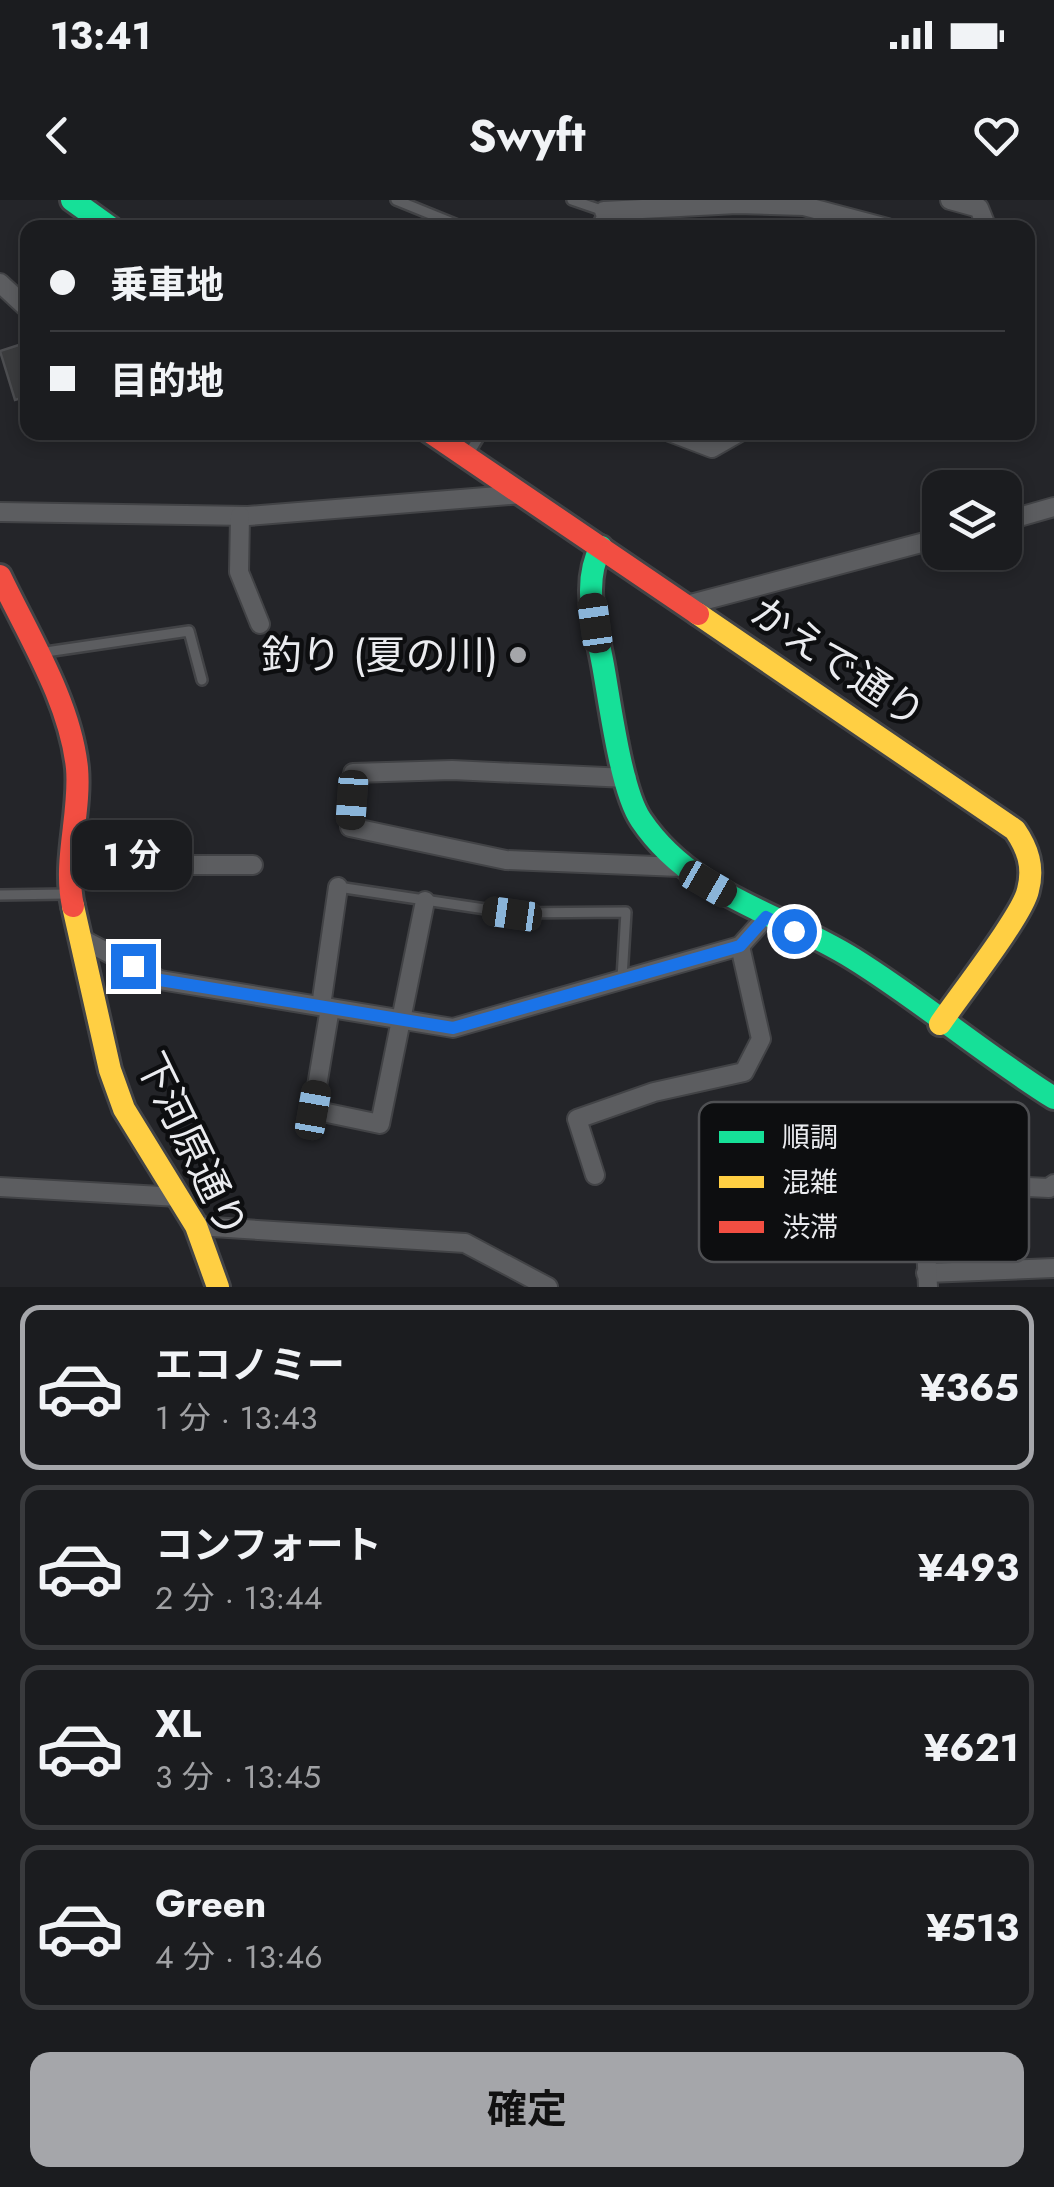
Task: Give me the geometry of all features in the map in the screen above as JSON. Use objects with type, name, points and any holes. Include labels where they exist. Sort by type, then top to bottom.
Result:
[{"type":"street","points":[[950,200],[979,208],[984,220]]},
{"type":"street","points":[[81,202],[102,220]]},
{"type":"street","points":[[600,219],[672,204],[804,206],[857,220]]},
{"type":"street","points":[[0,283],[20,301]]},
{"type":"street","name":"かえで通り","points":[[442,440],[1016,830],[1029,850],[1034,872],[1026,897],[940,1024]]},
{"type":"street","points":[[691,440],[712,448],[726,440]]},
{"type":"street","points":[[0,512],[240,516],[522,494]]},
{"type":"street","points":[[1022,516],[1054,508]]},
{"type":"street","points":[[240,516],[239,572],[260,624]]},
{"type":"street","points":[[687,606],[922,543]]},
{"type":"street","points":[[600,548],[590,572],[590,591],[615,734],[638,817],[680,867],[766,917],[853,958],[940,1024],[1054,1098]]},
{"type":"street","name":"下河原通り","points":[[0,576],[57,698],[77,768],[70,894],[124,1109],[196,1226],[218,1287]]},
{"type":"street","points":[[628,778],[452,770],[354,774],[350,828],[506,860],[680,867]]},
{"type":"street","points":[[72,866],[116,856],[141,865],[253,865]]},
{"type":"street","points":[[338,887],[313,1110],[380,1124],[425,901]]},
{"type":"street","points":[[78,937],[160,980],[453,1028],[740,946],[766,917]]},
{"type":"street","points":[[595,1175],[577,1119],[654,1092],[744,1072],[760,1039],[740,946]]},
{"type":"street","points":[[1029,1188],[1049,1188],[1054,1184]]},
{"type":"street","points":[[0,1187],[179,1197]]},
{"type":"street","points":[[196,1226],[465,1243],[548,1287]]},
{"type":"street","points":[[927,1280],[1054,1268]]},
{"type":"lane","points":[[396,200],[445,220]]},
{"type":"lane","points":[[572,200],[600,219]]},
{"type":"lane","points":[[466,457],[477,440]]},
{"type":"lane","points":[[36,654],[188,632],[202,680]]},
{"type":"lane","points":[[338,887],[512,914],[626,912],[622,980]]},
{"type":"lane","points":[[0,895],[70,894]]},
{"type":"building","points":[[20,345],[20,398],[15,400],[0,351]]},
{"type":"traffic: fast","points":[[72,200],[100,220]]},
{"type":"traffic: fast","points":[[601,547],[592,576],[592,605],[617,746],[634,807],[662,846],[686,867],[739,901],[854,959],[1054,1098]]},
{"type":"traffic: slow","points":[[698,614],[1020,837],[1030,866],[1024,902],[940,1024]]},
{"type":"traffic: slow","points":[[73,906],[110,1070],[124,1109],[196,1226],[218,1287]]},
{"type":"traffic: jam","points":[[442,440],[698,614]]},
{"type":"traffic: jam","points":[[0,576],[57,693],[73,743],[78,785],[70,872],[73,906]]},
{"type":"place","name":"釣り (夏の川)","points":[[518,655]]},
{"type":"route","points":[[133,966],[160,980],[453,1028],[740,946],[766,917],[794,931]]}]
